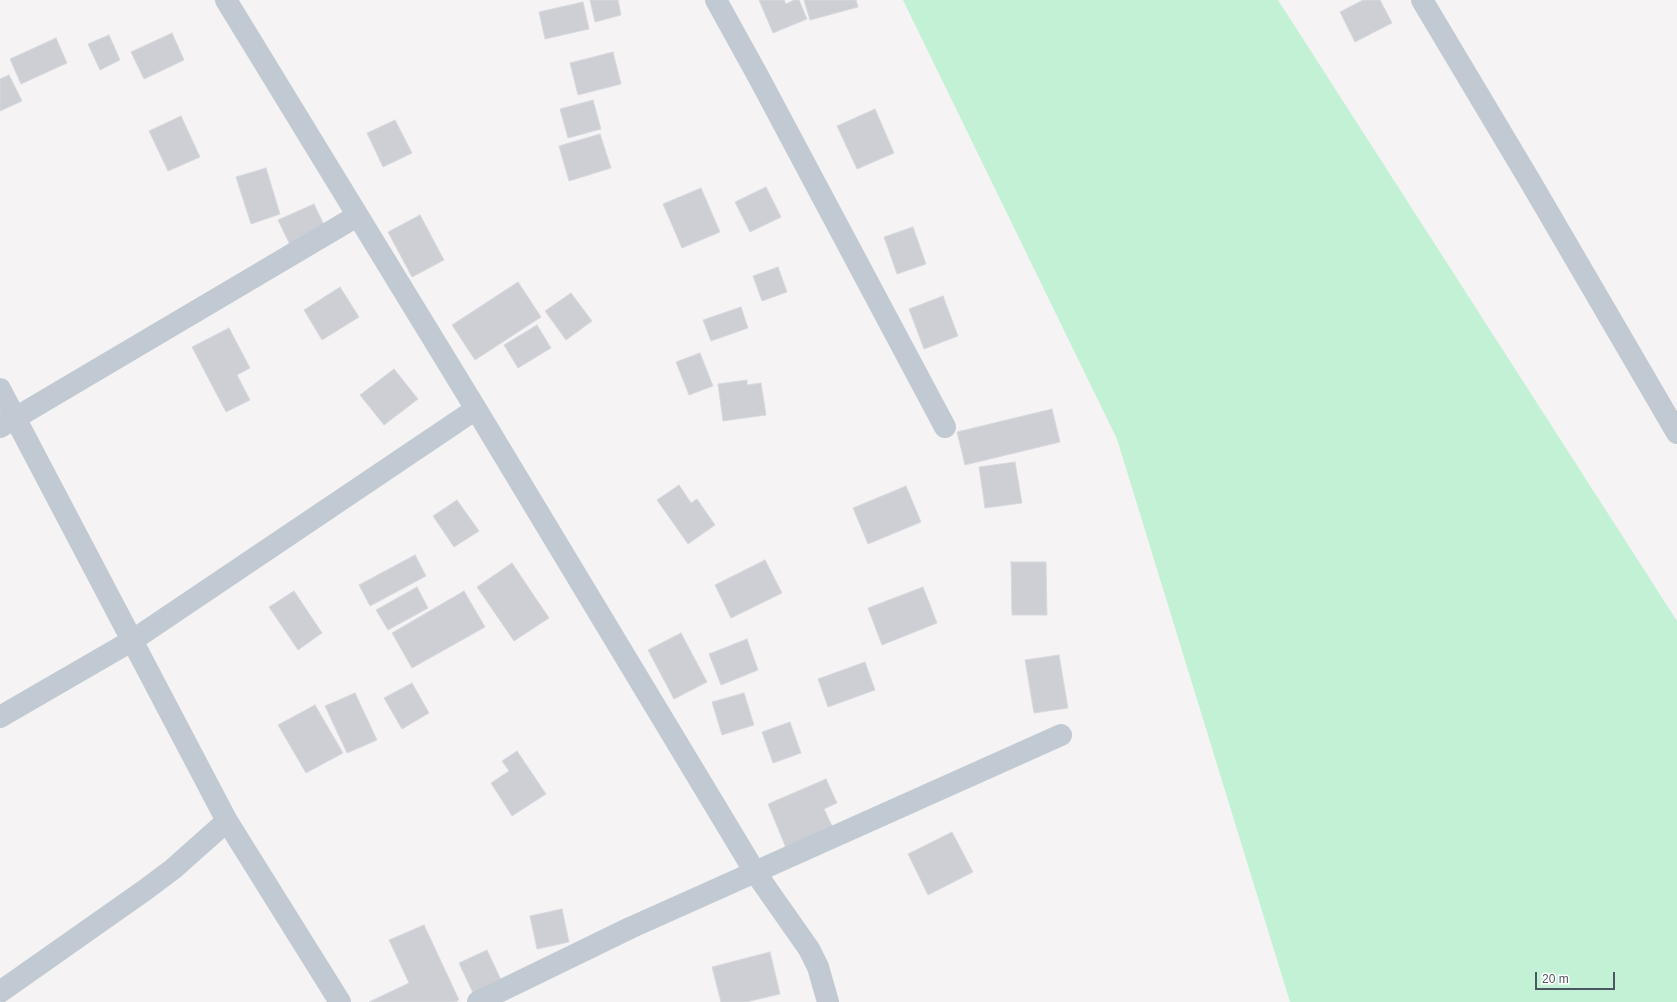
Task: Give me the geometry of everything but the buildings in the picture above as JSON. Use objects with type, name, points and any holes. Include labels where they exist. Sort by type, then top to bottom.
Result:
[{"type":"street","points":[[226,0],[476,409],[755,872],[809,949],[818,967],[828,1002]]},
{"type":"street","points":[[716,0],[762,83],[945,427]]},
{"type":"street","points":[[1422,0],[1530,181],[1677,433]]},
{"type":"street","points":[[8,422],[357,216]]},
{"type":"street","points":[[0,389],[8,422],[132,640],[227,821],[340,1002]]},
{"type":"street","points":[[0,717],[132,640],[476,409]]},
{"type":"street","points":[[478,1002],[630,928],[1062,735]]},
{"type":"street","points":[[0,992],[151,886],[173,869],[227,821]]},
{"type":"green space","points":[[903,0],[1278,0],[1677,621],[1677,1002],[1290,1002],[1117,439]]}]
